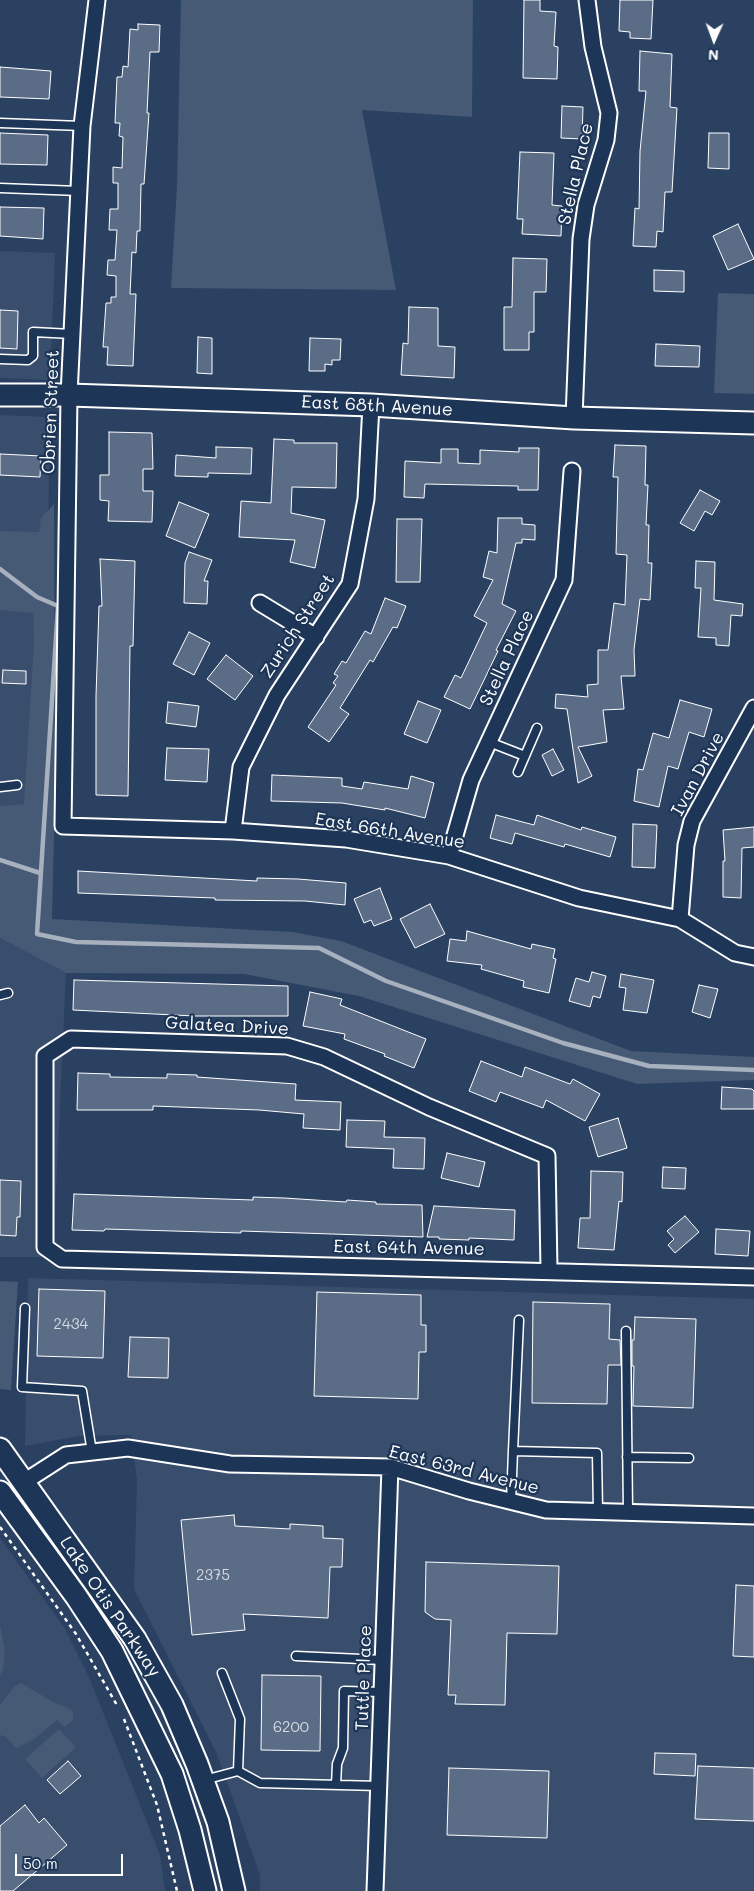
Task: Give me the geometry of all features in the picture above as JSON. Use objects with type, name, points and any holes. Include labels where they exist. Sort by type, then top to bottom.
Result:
[{"type":"main road","name":"East 68th Avenue","points":[[0,394],[69,394],[371,405],[574,418],[754,423]]},
{"type":"main road","name":"Lake Otis Parkway","points":[[0,1449],[135,1639],[172,1705],[218,1822],[234,1891]]},
{"type":"main road","points":[[0,1474],[15,1483],[24,1482]]},
{"type":"main road","name":"Lake Otis Parkway","points":[[0,1492],[76,1596],[112,1651],[172,1774],[190,1830],[205,1891]]},
{"type":"street","name":"Obrien Street","points":[[63,826],[69,394],[82,126],[97,0]]},
{"type":"street","name":"Stella Place","points":[[574,418],[581,239],[586,205],[606,140],[609,113],[593,47],[587,0]]},
{"type":"street","name":"Zurich Street","points":[[233,831],[241,768],[277,695],[350,584],[366,499],[371,405]]},
{"type":"street","name":"Stella Place","points":[[449,856],[471,780],[564,580],[572,471]]},
{"type":"street","points":[[260,604],[316,637]]},
{"type":"street","name":"Ivan Drive","points":[[680,920],[686,845],[692,821],[754,708]]},
{"type":"street","name":"East 66th Avenue","points":[[63,826],[233,831],[346,839],[449,856],[578,898],[680,920],[735,953],[754,958]]},
{"type":"street","name":"Galatea Drive","points":[[62,1259],[44,1246],[45,1056],[71,1039],[287,1046],[324,1057],[429,1107],[547,1156],[549,1270]]},
{"type":"street","name":"East 64th Avenue","points":[[62,1259],[549,1270],[754,1277]]},
{"type":"street","name":"East 63rd Avenue","points":[[24,1482],[66,1455],[128,1448],[230,1464],[390,1467],[546,1510],[754,1516]]},
{"type":"street","name":"Tuttle Place","points":[[375,1891],[390,1467]]},
{"type":"lane","points":[[0,123],[82,126]]},
{"type":"lane","points":[[0,188],[79,191]]},
{"type":"lane","points":[[0,359],[28,360],[33,356],[33,332],[72,334]]},
{"type":"lane","points":[[518,772],[537,728]]},
{"type":"lane","points":[[489,742],[525,756]]},
{"type":"lane","points":[[0,786],[17,785]]},
{"type":"lane","points":[[25,1308],[22,1387],[82,1391],[92,1452]]},
{"type":"lane","points":[[512,1502],[519,1320]]},
{"type":"lane","points":[[626,1331],[628,1513]]},
{"type":"lane","points":[[513,1451],[597,1453],[598,1512]]},
{"type":"lane","points":[[627,1457],[688,1458]]},
{"type":"lane","points":[[296,1656],[383,1660]]},
{"type":"lane","points":[[222,1673],[240,1719],[238,1771]]},
{"type":"lane","points":[[336,1785],[337,1764],[343,1748],[344,1691],[382,1692]]},
{"type":"lane","points":[[203,1781],[238,1771],[260,1783],[379,1786]]},
{"type":"path","points":[[0,1527],[76,1634],[118,1708]]},
{"type":"path","points":[[123,1716],[156,1805],[177,1891]]},
{"type":"shaded area","points":[[181,0],[473,0],[472,117],[362,110],[396,290],[171,288],[177,186]]},
{"type":"shaded area","points":[[0,251],[55,253],[50,380],[0,378]]},
{"type":"shaded area","points":[[718,293],[754,294],[754,394],[714,393]]},
{"type":"shaded area","points":[[0,415],[50,417],[43,823],[0,821]]},
{"type":"shaded area","points":[[54,504],[55,792],[52,919],[293,932],[341,941],[631,1051],[754,1057],[754,1080],[637,1084],[359,996],[244,974],[66,973],[0,938],[0,806],[24,804],[34,644],[33,613],[0,610],[0,531],[39,532],[41,518]]},
{"type":"shaded area","points":[[0,938],[66,973],[53,1257],[0,1257]]},
{"type":"shaded area","points":[[28,1278],[754,1299],[754,1891],[385,1891],[385,1887],[367,1885],[366,1891],[260,1891],[260,1875],[217,1754],[134,1589],[137,1480],[131,1435],[79,1436],[25,1446]]},
{"type":"shaded area","points":[[0,1281],[18,1282],[11,1390],[0,1389]]},
{"type":"shaded area","points":[[0,1538],[65,1629],[89,1677],[160,1855],[165,1891],[0,1891]]},
{"type":"shaded area","points":[[0,1625],[5,1651],[3,1670],[0,1675]]},
{"type":"shaded area","points":[[21,1683],[53,1702],[70,1709],[73,1712],[73,1720],[65,1727],[57,1720],[33,1740],[16,1748],[6,1737],[0,1735],[0,1705],[14,1687]]},
{"type":"shaded area","points":[[59,1729],[76,1747],[42,1778],[25,1759]]},
{"type":"building","points":[[524,0],[540,0],[540,11],[556,12],[554,46],[558,47],[557,79],[523,78]]},
{"type":"building","points":[[620,0],[653,0],[651,39],[630,38],[630,32],[619,31]]},
{"type":"building","points":[[138,24],[160,25],[159,52],[150,52],[147,113],[149,113],[144,184],[141,184],[140,231],[137,231],[136,253],[132,252],[130,294],[136,294],[133,366],[107,365],[108,347],[103,347],[106,303],[111,303],[111,297],[116,297],[116,276],[107,275],[108,260],[115,260],[117,230],[109,230],[110,209],[118,209],[118,183],[113,183],[113,167],[122,168],[123,137],[119,136],[120,123],[115,123],[117,77],[122,77],[123,66],[128,67],[130,29],[138,30]]},
{"type":"building","points":[[640,51],[672,54],[670,107],[677,108],[672,192],[665,192],[663,232],[657,231],[656,247],[633,246],[635,208],[639,209],[640,151],[646,91],[639,91]]},
{"type":"building","points":[[0,67],[51,71],[49,99],[0,97]]},
{"type":"building","points":[[562,106],[583,107],[582,139],[561,138]]},
{"type":"building","points":[[0,133],[48,135],[47,165],[0,164]]},
{"type":"building","points":[[709,133],[729,133],[729,169],[708,168]]},
{"type":"building","points":[[520,152],[554,153],[552,205],[562,206],[561,236],[522,234],[523,219],[517,219]]},
{"type":"building","points":[[0,207],[44,208],[43,239],[0,236]]},
{"type":"building","points":[[738,224],[754,259],[728,270],[713,236]]},
{"type":"building","points":[[513,258],[547,259],[546,292],[534,292],[534,332],[529,332],[529,350],[504,350],[504,307],[512,307]]},
{"type":"building","points":[[654,270],[684,271],[684,292],[654,291]]},
{"type":"building","points":[[409,307],[438,308],[438,346],[455,347],[454,378],[401,375],[403,343],[408,344]]},
{"type":"building","points":[[0,310],[18,311],[17,349],[0,348]]},
{"type":"building","points":[[198,337],[212,338],[212,374],[197,373]]},
{"type":"building","points":[[310,338],[341,339],[340,360],[332,360],[332,365],[325,364],[325,371],[309,371]]},
{"type":"building","points":[[656,344],[700,346],[699,367],[655,366]]},
{"type":"building","points":[[109,432],[152,433],[153,469],[143,469],[143,491],[153,491],[152,522],[108,521],[109,501],[100,500],[100,475],[109,475]]},
{"type":"building","points":[[274,439],[294,440],[294,443],[337,443],[336,488],[292,487],[291,513],[325,520],[315,568],[290,562],[295,540],[239,537],[241,501],[271,503]]},
{"type":"building","points":[[615,445],[646,446],[645,485],[648,485],[646,525],[649,525],[648,563],[652,563],[650,600],[640,599],[634,650],[635,676],[621,676],[624,709],[603,710],[607,742],[578,747],[592,776],[578,783],[567,709],[555,708],[556,694],[588,697],[587,685],[598,684],[598,650],[608,650],[614,603],[625,605],[627,555],[616,554],[618,477],[613,477]]},
{"type":"building","points":[[216,447],[252,448],[251,474],[208,473],[208,477],[175,476],[176,455],[216,458]]},
{"type":"building","points":[[519,448],[539,448],[538,490],[518,490],[518,486],[425,484],[424,498],[404,497],[405,461],[441,463],[441,449],[458,449],[458,463],[480,464],[480,450],[519,452]]},
{"type":"building","points":[[0,454],[41,456],[40,477],[0,475]]},
{"type":"building","points":[[700,490],[720,501],[712,515],[705,511],[694,531],[680,523]]},
{"type":"building","points":[[179,502],[209,514],[195,548],[166,536]]},
{"type":"building","points":[[498,518],[522,518],[522,524],[535,525],[535,540],[522,539],[522,543],[516,543],[502,604],[516,611],[496,650],[498,651],[470,709],[444,697],[455,675],[461,678],[487,623],[474,616],[493,580],[483,577],[489,551],[497,553]]},
{"type":"building","points":[[397,519],[422,519],[420,582],[396,582]]},
{"type":"building","points":[[189,552],[212,560],[204,581],[208,581],[207,604],[184,603],[185,563]]},
{"type":"building","points":[[100,559],[135,561],[133,646],[130,646],[128,796],[96,795],[96,696],[99,606],[102,606]]},
{"type":"building","points":[[696,561],[715,562],[714,600],[743,604],[742,616],[731,615],[729,646],[716,645],[716,638],[698,637],[701,588],[695,588]]},
{"type":"building","points":[[385,598],[406,606],[397,628],[393,627],[373,662],[370,660],[340,708],[349,714],[329,742],[308,727],[336,685],[333,683],[338,676],[334,674],[342,661],[346,663],[365,631],[371,634]]},
{"type":"building","points":[[189,632],[210,643],[194,675],[173,664]]},
{"type":"building","points":[[226,655],[253,676],[235,700],[207,679]]},
{"type":"building","points":[[3,670],[26,671],[26,684],[2,683]]},
{"type":"building","points":[[680,700],[712,709],[704,737],[689,732],[678,769],[668,766],[659,807],[634,801],[638,769],[643,770],[653,733],[669,738]]},
{"type":"building","points":[[418,701],[441,710],[427,743],[404,734]]},
{"type":"building","points":[[168,702],[199,706],[196,727],[166,723]]},
{"type":"building","points":[[167,748],[209,749],[207,782],[165,780]]},
{"type":"building","points":[[553,749],[564,770],[552,776],[542,755]]},
{"type":"building","points":[[272,775],[342,778],[342,786],[362,789],[364,782],[408,789],[411,776],[434,783],[425,818],[385,808],[385,810],[342,803],[271,801]]},
{"type":"building","points":[[496,815],[534,825],[537,815],[581,830],[582,827],[616,837],[610,857],[565,844],[564,847],[515,833],[512,844],[490,838]]},
{"type":"building","points":[[633,824],[657,825],[655,868],[632,867]]},
{"type":"building","points":[[754,827],[754,847],[742,848],[741,898],[723,897],[723,861],[725,861],[723,830]]},
{"type":"building","points":[[78,871],[257,881],[257,878],[346,883],[345,905],[305,901],[215,900],[215,898],[78,893]]},
{"type":"building","points":[[380,888],[392,919],[374,926],[371,920],[364,923],[354,899]]},
{"type":"building","points":[[430,904],[445,934],[415,948],[400,919]]},
{"type":"building","points":[[467,931],[531,949],[532,944],[555,949],[553,958],[556,959],[549,993],[523,987],[524,981],[481,969],[482,965],[447,961],[450,939],[466,941]]},
{"type":"building","points":[[592,972],[606,976],[600,998],[593,996],[590,1007],[569,1001],[576,978],[589,982]]},
{"type":"building","points":[[621,974],[654,980],[647,1013],[623,1010],[626,988],[619,987]]},
{"type":"building","points":[[74,980],[288,986],[288,1016],[195,1016],[73,1010]]},
{"type":"building","points":[[699,985],[718,989],[710,1018],[692,1012]]},
{"type":"building","points":[[310,992],[342,999],[340,1005],[426,1039],[414,1068],[384,1056],[385,1054],[344,1039],[345,1034],[303,1026]]},
{"type":"building","points":[[481,1061],[522,1077],[525,1067],[570,1084],[573,1079],[600,1094],[585,1121],[546,1100],[543,1108],[500,1092],[496,1102],[469,1091]]},
{"type":"building","points":[[78,1073],[110,1074],[110,1077],[167,1078],[167,1074],[197,1075],[197,1077],[296,1084],[295,1100],[341,1102],[340,1130],[303,1128],[304,1114],[259,1110],[153,1106],[153,1110],[77,1110]]},
{"type":"building","points":[[722,1087],[752,1089],[754,1091],[754,1109],[721,1109]]},
{"type":"building","points":[[618,1118],[627,1148],[598,1157],[589,1127]]},
{"type":"building","points":[[347,1120],[385,1121],[384,1137],[425,1138],[424,1169],[393,1168],[394,1149],[346,1147]]},
{"type":"building","points":[[447,1153],[485,1162],[479,1187],[441,1178]]},
{"type":"building","points":[[663,1167],[686,1168],[685,1189],[662,1188]]},
{"type":"building","points":[[591,1171],[623,1172],[622,1202],[619,1201],[614,1250],[578,1248],[580,1218],[590,1218]]},
{"type":"building","points":[[0,1180],[21,1181],[20,1217],[17,1217],[16,1236],[0,1235]]},
{"type":"building","points":[[74,1194],[253,1200],[253,1197],[422,1205],[423,1237],[241,1231],[241,1233],[105,1229],[104,1231],[72,1230]]},
{"type":"building","points":[[434,1206],[515,1210],[514,1240],[439,1239],[439,1237],[427,1237]]},
{"type":"building","points":[[685,1216],[699,1232],[675,1253],[668,1245],[674,1239],[667,1231]]},
{"type":"building","points":[[716,1229],[750,1231],[748,1256],[715,1254]]},
{"type":"building","points":[[39,1289],[105,1291],[103,1358],[37,1356]]},
{"type":"building","points":[[317,1292],[421,1295],[421,1325],[426,1325],[426,1352],[419,1352],[418,1399],[314,1396]]},
{"type":"building","points":[[533,1302],[610,1304],[609,1339],[620,1340],[621,1365],[608,1365],[607,1404],[532,1403]]},
{"type":"building","points":[[635,1317],[696,1319],[693,1408],[633,1406],[634,1366],[632,1366],[632,1340],[634,1340]]},
{"type":"building","points":[[130,1337],[169,1338],[168,1378],[128,1377]]},
{"type":"building","points":[[234,1515],[235,1526],[290,1529],[290,1524],[323,1526],[323,1538],[343,1539],[342,1567],[330,1567],[328,1618],[243,1614],[245,1630],[192,1635],[181,1520]]},
{"type":"building","points":[[426,1562],[559,1566],[557,1634],[507,1633],[505,1705],[455,1704],[456,1695],[448,1695],[451,1620],[435,1619],[425,1612]]},
{"type":"building","points":[[736,1585],[754,1586],[754,1657],[733,1656]]},
{"type":"building","points":[[262,1675],[321,1676],[320,1751],[261,1750]]},
{"type":"building","points":[[655,1753],[696,1754],[695,1776],[654,1774]]},
{"type":"building","points":[[68,1761],[81,1776],[60,1794],[47,1780]]},
{"type":"building","points":[[698,1766],[754,1768],[754,1821],[695,1819]]},
{"type":"building","points":[[449,1768],[549,1771],[547,1838],[447,1835]]},
{"type":"building","points":[[25,1805],[39,1823],[44,1818],[67,1845],[13,1891],[0,1891],[0,1826]]},
{"type":"waterway","points":[[0,569],[37,597],[58,606],[37,934],[76,942],[319,948],[386,981],[563,1043],[649,1066],[754,1070]]},
{"type":"waterway","points":[[0,860],[40,873]]}]
